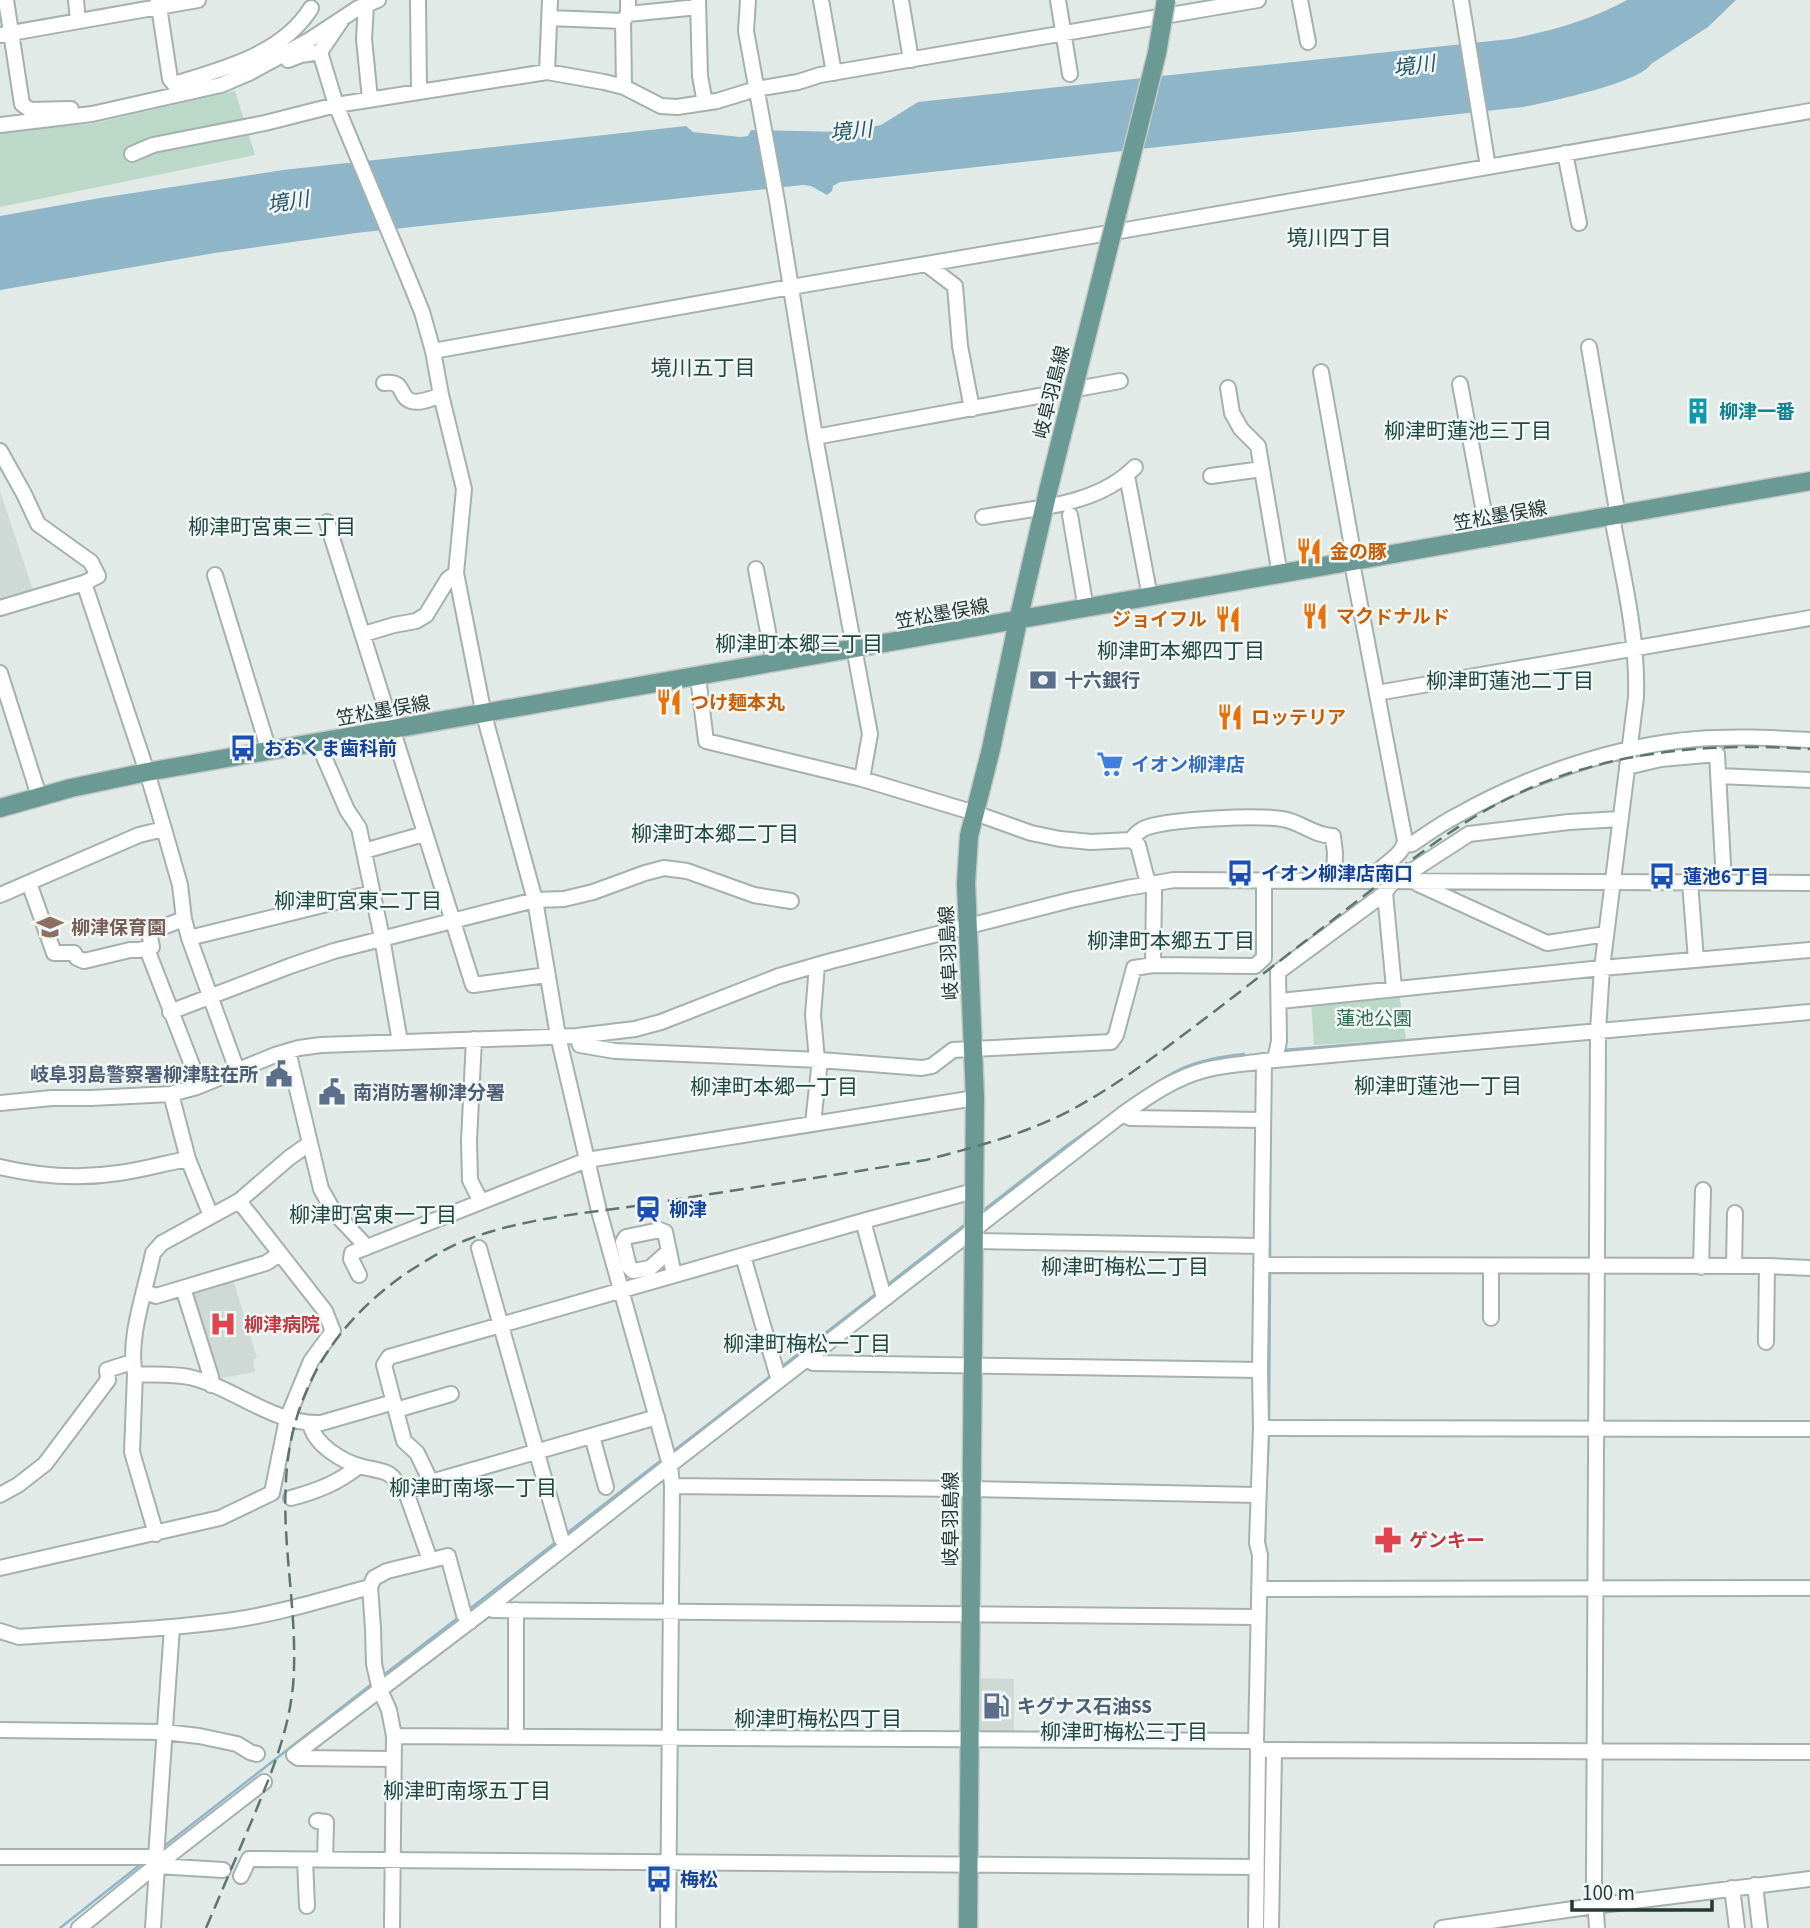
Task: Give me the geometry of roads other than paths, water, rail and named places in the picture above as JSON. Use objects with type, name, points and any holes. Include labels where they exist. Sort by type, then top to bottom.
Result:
[{"type":"main road","name":"岐阜羽島線","points":[[968,1928],[975,1098],[967,927],[967,855],[969,836],[1046,499],[1157,53],[1166,0]]},
{"type":"main road","name":"笠松墨俣線","points":[[0,808],[39,796],[147,772],[1810,481]]},
{"type":"street","points":[[6,0],[5,34],[22,104],[30,110],[74,109],[92,114]]},
{"type":"street","points":[[76,0],[78,21]]},
{"type":"street","points":[[5,34],[158,3],[198,0]]},
{"type":"street","points":[[418,0],[419,91]]},
{"type":"street","points":[[547,72],[550,0]]},
{"type":"street","points":[[748,0],[746,31],[815,437],[870,734],[862,779]]},
{"type":"street","points":[[821,0],[834,73]]},
{"type":"street","points":[[901,0],[911,60]]},
{"type":"street","points":[[1058,0],[1070,74]]},
{"type":"street","points":[[132,154],[153,145],[265,123],[337,105],[547,72],[624,87],[661,106],[677,107],[717,101],[757,89],[834,73],[1258,0]]},
{"type":"street","points":[[1300,0],[1308,42]]},
{"type":"street","points":[[1461,0],[1488,167]]},
{"type":"street","points":[[370,99],[364,39],[374,1]]},
{"type":"street","points":[[0,125],[92,114],[221,85],[250,73],[374,1]]},
{"type":"street","points":[[158,3],[170,79],[174,83],[223,69],[249,58],[302,23],[311,4]]},
{"type":"street","points":[[550,18],[698,3],[700,75],[705,103]]},
{"type":"street","points":[[269,62],[308,23],[311,4]]},
{"type":"street","points":[[624,87],[626,12]]},
{"type":"street","points":[[269,62],[274,65],[301,55],[320,52],[343,17]]},
{"type":"street","points":[[320,52],[337,105],[422,312],[433,351],[440,395],[464,489],[456,573],[484,715],[535,900],[558,1036],[587,1160],[670,1465],[668,1928]]},
{"type":"street","points":[[433,351],[791,286],[1810,111]]},
{"type":"street","points":[[1565,153],[1579,223]]},
{"type":"street","points":[[926,264],[955,286],[960,346],[972,409]]},
{"type":"street","points":[[1589,347],[1636,649],[1636,697],[1602,968],[1598,1031],[1594,1589],[1594,1906],[1597,1928]]},
{"type":"street","points":[[1321,372],[1353,552],[1352,563],[1405,845],[1403,850],[1374,873],[1369,881]]},
{"type":"street","points":[[815,437],[1120,381]]},
{"type":"street","points":[[384,383],[398,385],[407,399],[413,401],[423,401],[440,395]]},
{"type":"street","points":[[1460,384],[1489,539]]},
{"type":"street","points":[[1228,388],[1232,413],[1241,429],[1258,446],[1280,575]]},
{"type":"street","points":[[0,452],[38,524],[91,562],[98,576],[84,583],[0,608]]},
{"type":"street","points":[[1211,476],[1262,469]]},
{"type":"street","points":[[983,517],[1046,499],[1079,499],[1104,489],[1130,472],[1128,481],[1150,597]]},
{"type":"street","points":[[1070,515],[1086,609]]},
{"type":"street","points":[[327,522],[473,985],[547,975]]},
{"type":"street","points":[[757,569],[774,663]]},
{"type":"street","points":[[364,634],[416,621],[426,615],[448,579],[456,573]]},
{"type":"street","points":[[215,575],[269,751]]},
{"type":"street","points":[[84,583],[164,829],[180,885],[189,938],[237,1070]]},
{"type":"street","points":[[1377,693],[1810,618]]},
{"type":"street","points":[[0,673],[39,796]]},
{"type":"street","points":[[698,677],[706,741],[862,779],[1031,833],[1091,842],[1131,840],[1138,845],[1146,876],[1154,891],[1153,965]]},
{"type":"street","points":[[1405,845],[1412,844],[1457,815],[1507,790],[1561,769],[1630,749],[1695,739],[1756,737],[1810,740]]},
{"type":"street","points":[[318,743],[347,810],[359,828],[400,1042]]},
{"type":"street","points":[[1626,767],[1661,759],[1717,754],[1724,882]]},
{"type":"street","points":[[1719,776],[1810,780]]},
{"type":"street","points":[[1131,840],[1143,829],[1175,821],[1269,818],[1287,820],[1325,836],[1333,836],[1334,880]]},
{"type":"street","points":[[1271,1928],[1258,1617],[1257,1495],[1260,1490],[1261,1428],[1259,1370],[1262,1121],[1270,1060],[1279,1041],[1278,972],[1385,892],[1390,885],[1405,881],[1469,834],[1569,822],[1620,820]]},
{"type":"street","points":[[0,895],[139,835],[164,829]]},
{"type":"street","points":[[364,851],[424,834]]},
{"type":"street","points":[[170,1012],[323,955],[535,900],[564,899],[593,892],[664,868],[687,871],[754,895],[791,901]]},
{"type":"street","points":[[0,1103],[52,1098],[172,1094],[197,1087],[288,1051],[321,1045],[577,1036],[635,1029],[661,1022],[779,976],[817,965],[1071,900],[1174,880],[1810,883]]},
{"type":"street","points":[[577,1036],[580,1045],[615,1051],[818,1060],[922,1068],[932,1066],[953,1050],[1111,1042],[1116,1035],[1133,968],[1153,965],[1255,966],[1264,958],[1264,881]]},
{"type":"street","points":[[1405,881],[1547,943],[1606,934]]},
{"type":"street","points":[[1690,882],[1696,960]]},
{"type":"street","points":[[29,883],[54,953],[74,953],[83,961],[152,947],[149,932],[184,919]]},
{"type":"street","points":[[1385,892],[1394,988]]},
{"type":"street","points":[[189,938],[372,893]]},
{"type":"street","points":[[147,949],[192,1065],[197,1087]]},
{"type":"street","points":[[1280,1001],[1810,950]]},
{"type":"street","points":[[813,1123],[818,1060],[813,1015],[817,965]]},
{"type":"street","points":[[393,1759],[298,1758],[294,1755],[470,1622],[807,1359],[974,1236],[1123,1114],[1160,1089],[1205,1070],[1270,1060],[1810,1012]]},
{"type":"street","points":[[474,1039],[469,1141],[470,1180],[481,1202]]},
{"type":"street","points":[[288,1051],[321,1189],[334,1212],[365,1248]]},
{"type":"street","points":[[172,1094],[188,1159],[211,1216]]},
{"type":"street","points":[[359,1275],[351,1259],[352,1253],[587,1160],[975,1098]]},
{"type":"street","points":[[1123,1114],[1130,1118],[1262,1121]]},
{"type":"street","points":[[156,1534],[132,1452],[135,1333],[153,1253],[162,1243],[239,1201],[310,1143]]},
{"type":"street","points":[[0,1167],[48,1175],[99,1175],[188,1159]]},
{"type":"street","points":[[1702,1267],[1703,1190]]},
{"type":"street","points":[[431,1482],[417,1453],[404,1441],[384,1366],[389,1357],[974,1191]]},
{"type":"street","points":[[0,1568],[220,1518],[272,1493],[287,1419],[311,1361],[333,1331],[325,1311],[239,1201]]},
{"type":"street","points":[[1734,1266],[1735,1213]]},
{"type":"street","points":[[863,1221],[883,1294],[887,1298]]},
{"type":"street","points":[[974,1236],[1262,1246]]},
{"type":"street","points":[[479,1248],[561,1538],[567,1546]]},
{"type":"street","points":[[669,1251],[674,1275]]},
{"type":"street","points":[[145,1292],[156,1296],[266,1263],[280,1254]]},
{"type":"street","points":[[743,1256],[777,1374],[781,1379]]},
{"type":"street","points":[[1262,1265],[1810,1268]]},
{"type":"street","points":[[1491,1266],[1491,1318]]},
{"type":"street","points":[[1766,1342],[1767,1266]]},
{"type":"street","points":[[183,1288],[211,1377],[211,1385]]},
{"type":"street","points":[[807,1359],[813,1363],[1259,1370]]},
{"type":"street","points":[[0,1495],[46,1464],[108,1380],[107,1370],[134,1368],[188,1377],[287,1419],[310,1423],[321,1423],[451,1395]]},
{"type":"street","points":[[310,1423],[311,1430],[321,1443],[339,1457],[359,1466],[387,1473],[395,1479],[402,1492],[406,1492],[431,1482],[657,1417]]},
{"type":"street","points":[[1261,1428],[1810,1429]]},
{"type":"street","points":[[592,1436],[606,1487]]},
{"type":"street","points":[[291,1498],[342,1480],[359,1466]]},
{"type":"street","points":[[672,1486],[1257,1495]]},
{"type":"street","points":[[406,1492],[430,1560]]},
{"type":"street","points":[[392,1928],[394,1736],[389,1710],[380,1690],[374,1664],[370,1587],[374,1578],[387,1571],[448,1556],[464,1615],[470,1622]]},
{"type":"street","points":[[0,1631],[19,1637],[173,1627],[233,1620],[370,1587]]},
{"type":"street","points":[[1259,1589],[1810,1588]]},
{"type":"street","points":[[489,1607],[493,1610],[1258,1617]]},
{"type":"street","points":[[516,1610],[516,1737]]},
{"type":"street","points":[[153,1928],[173,1627]]},
{"type":"street","points":[[0,1730],[164,1732],[237,1744],[257,1754]]},
{"type":"street","points":[[394,1736],[969,1740],[1263,1747],[1810,1752]]},
{"type":"street","points":[[1256,1928],[1263,1747]]},
{"type":"street","points":[[79,1928],[156,1861],[264,1782]]},
{"type":"street","points":[[317,1821],[326,1822],[325,1860]]},
{"type":"street","points":[[0,1857],[156,1861],[223,1870]]},
{"type":"street","points":[[241,1876],[249,1859],[1257,1867]]},
{"type":"street","points":[[304,1860],[307,1906]]},
{"type":"street","points":[[1442,1928],[1810,1879]]},
{"type":"street","points":[[1755,1885],[1760,1928]]},
{"type":"street","points":[[1732,1888],[1737,1928]]},
{"type":"water","name":"境川","points":[[1627,0],[1736,0],[1708,27],[1630,78],[1592,91],[1523,107],[840,182],[833,186],[827,195],[811,186],[803,185],[356,233],[215,253],[0,290],[0,216],[100,198],[283,170],[686,126],[693,132],[740,137],[748,136],[751,130],[846,132],[881,125],[918,102],[1510,39],[1570,24]]},
{"type":"waterway","points":[[1283,1050],[1509,1032]]},
{"type":"waterway","points":[[1136,1097],[1175,1072],[1199,1062],[1244,1054]]},
{"type":"waterway","points":[[981,1212],[1116,1111]]},
{"type":"waterway","points":[[1270,1154],[1270,1259]]},
{"type":"waterway","points":[[887,1285],[968,1222]]},
{"type":"waterway","points":[[1269,1423],[1270,1269]]},
{"type":"waterway","points":[[780,1368],[877,1293]]},
{"type":"waterway","points":[[672,1452],[772,1375]]},
{"type":"waterway","points":[[1266,1490],[1269,1434]]},
{"type":"waterway","points":[[567,1533],[664,1458]]},
{"type":"waterway","points":[[1265,1500],[1265,1549]]},
{"type":"waterway","points":[[467,1611],[556,1542]]},
{"type":"waterway","points":[[381,1677],[459,1617]]},
{"type":"waterway","points":[[163,1847],[373,1683]]},
{"type":"waterway","points":[[1263,1745],[1264,1703]]},
{"type":"waterway","points":[[60,1928],[141,1864]]},
{"type":"waterway","points":[[1264,1882],[1264,1928]]},
{"type":"railway","points":[[206,1928],[268,1781],[281,1745],[290,1707],[294,1644],[285,1504],[290,1448],[297,1417],[321,1361],[339,1336],[359,1313],[408,1272],[461,1242],[515,1225],[926,1160],[1018,1133],[1054,1119],[1127,1076],[1425,850],[1460,826],[1515,795],[1586,768],[1660,753],[1735,747],[1810,749]]},
{"type":"place","name":"柳津一番","points":[[1698,411]]},
{"type":"place","name":"金の豚","points":[[1309,551]]},
{"type":"place","name":"マクドナルド","points":[[1315,616]]},
{"type":"place","name":"ジョイフル","points":[[1228,619]]},
{"type":"place","name":"十六銀行","points":[[1043,680]]},
{"type":"place","name":"つけ麺本丸","points":[[669,702]]},
{"type":"place","name":"ロッテリア","points":[[1230,717]]},
{"type":"place","name":"おおくま歯科前","points":[[243,748]]},
{"type":"place","name":"イオン柳津店","points":[[1110,764]]},
{"type":"place","name":"イオン柳津店南口","points":[[1240,873]]},
{"type":"place","name":"蓮池6丁目","points":[[1662,876]]},
{"type":"place","name":"柳津保育園","points":[[50,927]]},
{"type":"place","name":"岐阜羽島警察署柳津駐在所","points":[[279,1074]]},
{"type":"place","name":"南消防署柳津分署","points":[[332,1092]]},
{"type":"place","name":"柳津","points":[[648,1209]]},
{"type":"place","name":"柳津病院","points":[[223,1324]]},
{"type":"place","name":"ゲンキー","points":[[1388,1540]]},
{"type":"place","name":"キグナス石油SS","points":[[996,1706]]},
{"type":"place","name":"梅松","points":[[659,1879]]},
{"type":"district","name":"境川四丁目","points":[[1339,238]]},
{"type":"district","name":"境川五丁目","points":[[703,368]]},
{"type":"district","name":"柳津町蓮池三丁目","points":[[1468,431]]},
{"type":"district","name":"柳津町宮東三丁目","points":[[272,527]]},
{"type":"district","name":"柳津町本郷三丁目","points":[[799,644]]},
{"type":"district","name":"柳津町本郷四丁目","points":[[1181,651]]},
{"type":"district","name":"柳津町蓮池二丁目","points":[[1510,681]]},
{"type":"district","name":"柳津町本郷二丁目","points":[[715,834]]},
{"type":"district","name":"柳津町宮東二丁目","points":[[358,901]]},
{"type":"district","name":"柳津町本郷五丁目","points":[[1171,941]]},
{"type":"district","name":"柳津町蓮池一丁目","points":[[1438,1086]]},
{"type":"district","name":"柳津町本郷一丁目","points":[[774,1087]]},
{"type":"district","name":"柳津町宮東一丁目","points":[[373,1215]]},
{"type":"district","name":"柳津町梅松二丁目","points":[[1125,1267]]},
{"type":"district","name":"柳津町梅松一丁目","points":[[807,1344]]},
{"type":"district","name":"柳津町南塚一丁目","points":[[473,1488]]},
{"type":"district","name":"柳津町梅松四丁目","points":[[818,1719]]},
{"type":"district","name":"柳津町梅松三丁目","points":[[1124,1732]]},
{"type":"district","name":"柳津町南塚五丁目","points":[[467,1791]]},
{"type":"park label","name":"蓮池公園","points":[[1374,1018]]}]
